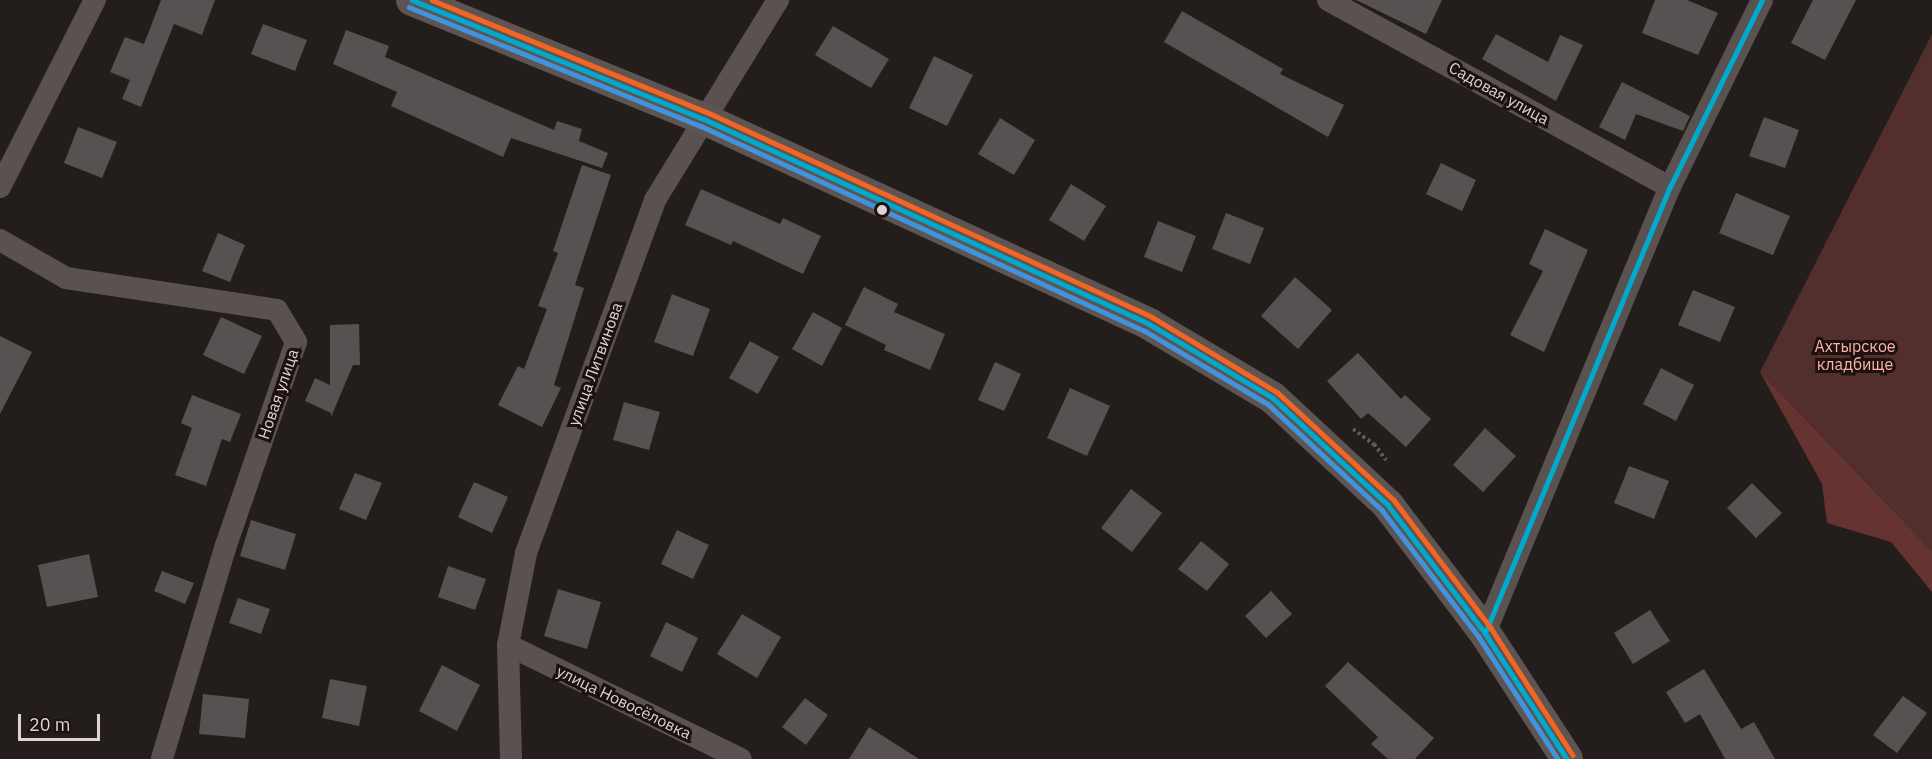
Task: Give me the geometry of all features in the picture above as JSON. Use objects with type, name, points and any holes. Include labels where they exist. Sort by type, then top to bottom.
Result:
[{"type":"main road","points":[[412,0],[704,119],[1149,324],[1273,398],[1388,505],[1485,633],[1568,759]]},
{"type":"street","points":[[0,187],[95,0]]},
{"type":"street","name":"улица Литвинова","points":[[511,759],[508,645],[526,553],[655,200],[778,0]]},
{"type":"street","name":"Садовая улица","points":[[1328,0],[1671,187]]},
{"type":"street","points":[[1485,633],[1671,187],[1762,0]]},
{"type":"street","name":"Новая улица","points":[[0,240],[66,278],[277,310],[296,342],[226,545],[162,759]]},
{"type":"street","name":"улица Новосёловка","points":[[508,645],[741,759]]},
{"type":"green space","name":"Ахтырское кладбище","points":[[1932,34],[1932,551],[1760,372]]},
{"type":"shaded area","points":[[1760,372],[1932,551],[1932,592],[1891,542],[1827,523],[1822,484]]},
{"type":"building","points":[[161,0],[215,0],[202,35],[174,24],[141,107],[122,99],[130,80],[110,72],[125,37],[144,44]]},
{"type":"building","points":[[1356,0],[1442,0],[1426,34]]},
{"type":"building","points":[[1655,0],[1687,0],[1718,13],[1698,55],[1642,33]]},
{"type":"building","points":[[1813,0],[1856,0],[1825,60],[1791,43]]},
{"type":"building","points":[[1182,11],[1283,69],[1280,74],[1344,105],[1328,137],[1164,42]]},
{"type":"building","points":[[263,24],[307,40],[295,71],[251,54]]},
{"type":"building","points":[[833,26],[889,59],[871,88],[815,55]]},
{"type":"building","points":[[346,30],[389,46],[385,57],[554,130],[557,121],[582,129],[579,141],[608,153],[602,168],[511,138],[503,157],[391,106],[397,92],[333,64]]},
{"type":"building","points":[[1496,34],[1548,62],[1560,35],[1583,45],[1556,101],[1482,59]]},
{"type":"building","points":[[934,56],[973,75],[947,126],[909,108]]},
{"type":"building","points":[[1622,82],[1690,116],[1683,131],[1636,114],[1625,140],[1599,127]]},
{"type":"building","points":[[1764,117],[1799,130],[1785,168],[1749,156]]},
{"type":"building","points":[[1000,118],[1035,140],[1014,175],[978,154]]},
{"type":"building","points":[[78,127],[117,142],[102,178],[64,163]]},
{"type":"building","points":[[1441,163],[1476,180],[1462,211],[1426,194]]},
{"type":"building","points":[[582,165],[611,175],[575,285],[584,288],[554,385],[561,388],[542,427],[498,405],[518,366],[524,369],[547,309],[538,306],[558,253],[553,251]]},
{"type":"building","points":[[1071,184],[1106,206],[1084,241],[1049,220]]},
{"type":"building","points":[[701,189],[780,224],[783,218],[821,236],[803,274],[733,241],[731,245],[685,225]]},
{"type":"building","points":[[1736,193],[1790,216],[1773,255],[1719,233]]},
{"type":"building","points":[[1226,213],[1264,228],[1250,264],[1212,249]]},
{"type":"building","points":[[1158,221],[1196,236],[1182,272],[1144,257]]},
{"type":"building","points":[[1545,229],[1588,250],[1544,352],[1510,335],[1543,271],[1529,264]]},
{"type":"building","points":[[218,233],[245,245],[230,282],[202,271]]},
{"type":"building","points":[[1295,277],[1332,310],[1298,349],[1261,316]]},
{"type":"building","points":[[864,287],[898,304],[894,312],[945,334],[930,370],[884,350],[886,345],[845,325]]},
{"type":"building","points":[[1693,290],[1735,307],[1720,342],[1678,325]]},
{"type":"building","points":[[672,294],[710,309],[693,356],[654,342]]},
{"type":"building","points":[[813,312],[842,328],[822,366],[792,349]]},
{"type":"building","points":[[221,317],[262,336],[244,374],[203,355]]},
{"type":"building","points":[[359,324],[360,365],[353,365],[331,417],[331,413],[305,401],[315,378],[330,385],[330,325]]},
{"type":"building","points":[[0,336],[32,352],[0,414]]},
{"type":"building","points":[[750,341],[779,357],[758,394],[729,378]]},
{"type":"building","points":[[1358,353],[1401,399],[1405,395],[1431,419],[1406,447],[1368,413],[1361,419],[1327,381]]},
{"type":"building","points":[[995,362],[1021,374],[1004,411],[978,400]]},
{"type":"building","points":[[1661,368],[1694,385],[1676,421],[1643,404]]},
{"type":"building","points":[[1070,388],[1110,406],[1087,456],[1047,438]]},
{"type":"building","points":[[192,395],[241,414],[230,442],[222,439],[206,486],[175,475],[192,428],[181,423]]},
{"type":"building","points":[[624,402],[660,412],[649,450],[613,440]]},
{"type":"building","points":[[1485,428],[1516,456],[1483,492],[1453,465]]},
{"type":"building","points":[[1629,466],[1669,481],[1654,519],[1614,503]]},
{"type":"building","points":[[355,473],[382,483],[366,520],[339,509]]},
{"type":"building","points":[[474,482],[508,497],[492,533],[458,517]]},
{"type":"building","points":[[1752,483],[1782,513],[1756,538],[1727,508]]},
{"type":"building","points":[[1131,489],[1162,513],[1132,552],[1101,528]]},
{"type":"building","points":[[251,520],[296,534],[285,570],[240,556]]},
{"type":"building","points":[[677,530],[709,545],[693,579],[661,564]]},
{"type":"building","points":[[1201,541],[1229,564],[1207,591],[1178,569]]},
{"type":"building","points":[[89,554],[98,597],[47,607],[38,565]]},
{"type":"building","points":[[448,566],[486,579],[475,610],[438,597]]},
{"type":"building","points":[[162,571],[194,583],[185,604],[154,591]]},
{"type":"building","points":[[558,589],[601,602],[587,649],[544,636]]},
{"type":"building","points":[[1271,591],[1292,614],[1266,638],[1245,616]]},
{"type":"building","points":[[238,598],[270,609],[261,634],[229,623]]},
{"type":"building","points":[[1650,610],[1670,641],[1633,664],[1614,633]]},
{"type":"building","points":[[742,614],[781,637],[757,678],[717,654]]},
{"type":"building","points":[[666,622],[698,638],[682,672],[650,656]]},
{"type":"building","points":[[1348,662],[1434,738],[1415,759],[1388,759],[1371,744],[1378,737],[1325,686]]},
{"type":"building","points":[[442,665],[480,685],[457,731],[419,711]]},
{"type":"building","points":[[1704,669],[1741,729],[1754,722],[1775,759],[1725,759],[1700,714],[1685,723],[1666,692]]},
{"type":"building","points":[[330,679],[367,686],[359,726],[322,718]]},
{"type":"building","points":[[203,694],[249,699],[245,738],[199,734]]},
{"type":"building","points":[[1903,696],[1927,713],[1897,753],[1873,735]]},
{"type":"building","points":[[805,698],[828,715],[806,745],[782,727]]},
{"type":"building","points":[[869,727],[919,759],[849,759]]},
{"type":"transit line","points":[[412,0],[704,119],[1149,324],[1273,398],[1388,505],[1485,633],[1567,759]]},
{"type":"transit line","points":[[432,0],[707,112],[1152,317],[1277,392],[1394,500],[1491,628],[1573,755]]},
{"type":"transit line","points":[[1485,633],[1670,187],[1762,0]]},
{"type":"transit line","points":[[409,7],[701,126],[1145,331],[1268,404],[1382,510],[1479,637],[1558,759]]}]
